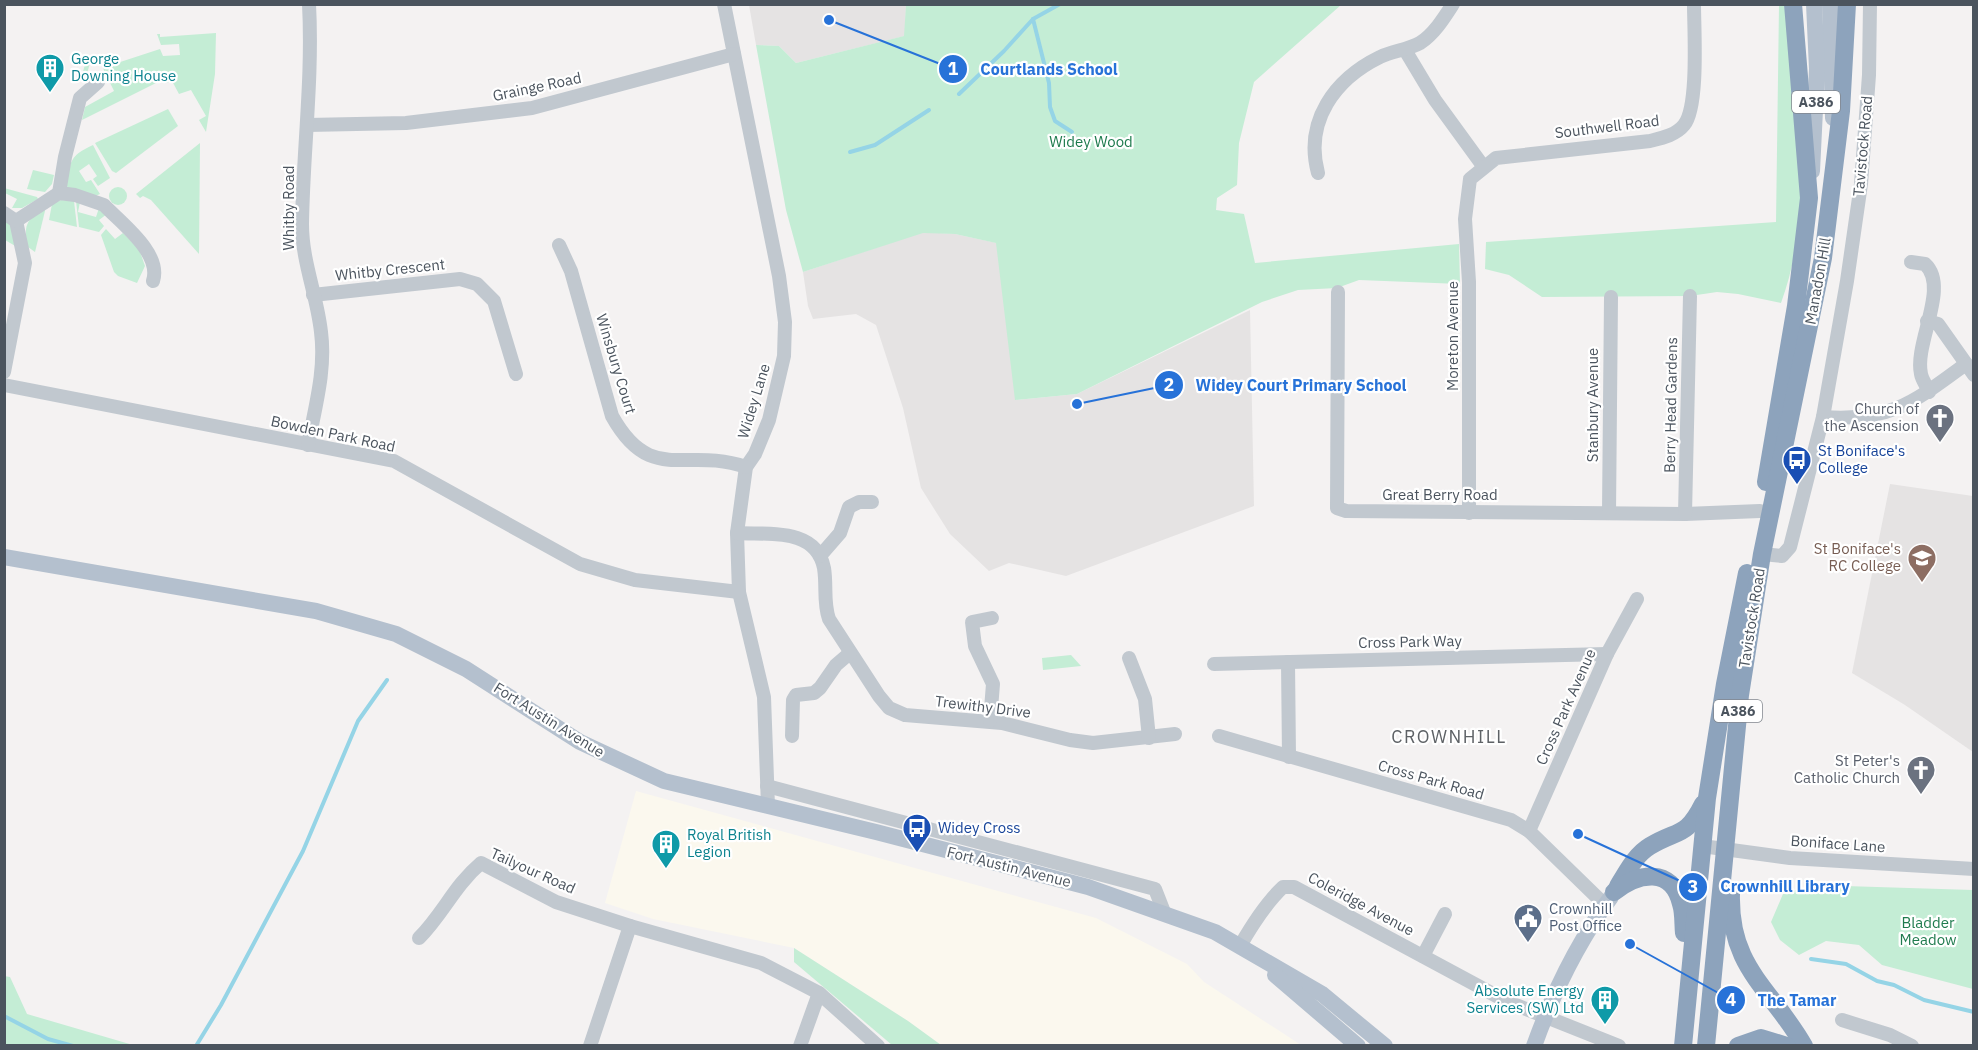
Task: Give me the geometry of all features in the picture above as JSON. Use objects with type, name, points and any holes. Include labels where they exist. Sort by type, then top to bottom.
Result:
[{"type":"highway","points":[[1793,4],[1809,198]]},
{"type":"highway","points":[[1835,168],[1841,111],[1847,4]]},
{"type":"highway","name":"Manadon Hill","points":[[1758,551],[1814,312],[1835,168]]},
{"type":"highway","name":"Manadon Hill","points":[[1758,551],[1760,511],[1796,306],[1809,198]]},
{"type":"highway","name":"Tavistock Road","points":[[1683,1046],[1707,798],[1725,684],[1758,551]]},
{"type":"highway","name":"Tavistock Road","points":[[1706,1046],[1740,695],[1758,551]]},
{"type":"highway","points":[[1610,898],[1634,861],[1649,846],[1686,830],[1694,823],[1707,798]]},
{"type":"highway","points":[[1726,854],[1731,875],[1735,939],[1749,972],[1780,1010],[1804,1046]]},
{"type":"highway","points":[[1610,898],[1636,877],[1653,876],[1672,885],[1681,903],[1688,985]]},
{"type":"highway","points":[[1738,1046],[1761,1038],[1787,1046]]},
{"type":"main road","name":"Manadon Hill","points":[[1809,198],[1815,134],[1814,4]]},
{"type":"main road","name":"Manadon Hill","points":[[1830,4],[1835,168]]},
{"type":"main road","name":"Fort Austin Avenue","points":[[4,557],[316,611],[396,634],[466,669],[580,742],[664,781],[1088,887],[1164,912],[1215,932],[1322,994],[1385,1046]]},
{"type":"main road","points":[[1534,1046],[1544,1017],[1588,928],[1610,898]]},
{"type":"main road","name":"Fort Austin Avenue","points":[[1240,946],[1358,1046]]},
{"type":"street","name":"Whitby Road","points":[[308,445],[323,365],[321,331],[305,261],[302,225],[312,53],[309,4]]},
{"type":"street","name":"Widey Lane","points":[[724,4],[780,276],[785,322],[784,356],[768,420],[746,467],[737,533],[739,592],[764,697],[768,806]]},
{"type":"street","points":[[1318,172],[1313,154],[1314,137],[1320,114],[1332,95],[1363,66],[1421,42],[1439,25],[1453,4]]},
{"type":"street","name":"Southwell Road","points":[[1483,166],[1496,158],[1513,155],[1650,141],[1670,136],[1684,125],[1692,107],[1694,4]]},
{"type":"street","name":"Tavistock Road","points":[[1758,551],[1782,556],[1790,547],[1806,476],[1823,417],[1861,184],[1869,75],[1870,4]]},
{"type":"street","points":[[1405,50],[1435,100],[1483,166]]},
{"type":"street","name":"Grainge Road","points":[[307,126],[406,123],[532,108],[734,54]]},
{"type":"street","points":[[59,194],[64,157],[80,98],[99,82]]},
{"type":"street","name":"Moreton Avenue","points":[[1469,513],[1469,282],[1466,198],[1470,179],[1483,166]]},
{"type":"street","points":[[16,222],[59,194],[75,195],[104,206],[144,248],[154,264],[153,281]]},
{"type":"street","points":[[4,213],[16,222],[25,263],[4,372]]},
{"type":"street","name":"Winsbury Court","points":[[559,245],[571,271],[612,416],[621,433],[645,455],[731,462],[746,467]]},
{"type":"street","points":[[1911,262],[1925,264],[1935,279],[1921,374],[1929,392]]},
{"type":"street","name":"Whitby Crescent","points":[[313,295],[460,279],[477,284],[494,301],[516,374]]},
{"type":"street","name":"Great Berry Road","points":[[1338,292],[1337,508],[1346,511],[1469,513],[1685,514],[1760,511]]},
{"type":"street","name":"Berry Head Gardens","points":[[1685,514],[1690,296]]},
{"type":"street","name":"Stanbury Avenue","points":[[1609,513],[1611,297]]},
{"type":"street","points":[[1823,417],[1846,419],[1878,416],[1904,407],[1970,370],[1938,324],[1927,321]]},
{"type":"street","name":"Bowden Park Road","points":[[4,385],[394,461],[580,564],[603,573],[635,580],[739,592]]},
{"type":"street","points":[[842,494],[849,507]]},
{"type":"street","points":[[737,533],[796,536],[810,544],[820,556],[840,533],[849,507],[859,502],[872,502]]},
{"type":"street","name":"Trewithy Drive","points":[[820,556],[825,574],[824,605],[829,619],[889,708],[905,715],[1017,725],[1070,740],[1093,742],[1175,734]]},
{"type":"street","name":"Cross Park Avenue","points":[[1529,831],[1607,654],[1637,598]]},
{"type":"street","points":[[990,721],[993,684],[975,646],[972,622],[992,618]]},
{"type":"street","points":[[792,736],[793,700],[796,695],[814,693],[836,665],[850,653]]},
{"type":"street","name":"Cross Park Way","points":[[1214,664],[1607,654]]},
{"type":"street","points":[[1128,658],[1144,699],[1149,738]]},
{"type":"street","points":[[1288,662],[1289,757]]},
{"type":"street","name":"Cross Park Road","points":[[1219,736],[1511,820],[1529,831],[1610,898]]},
{"type":"street","name":"Fort Austin Avenue","points":[[767,786],[1155,889],[1164,912]]},
{"type":"street","name":"Boniface Lane","points":[[1702,846],[1726,854],[1974,869]]},
{"type":"street","name":"Tailyour Road","points":[[419,938],[435,922],[454,889],[481,863],[556,902],[630,926],[761,963],[819,993],[878,1046]]},
{"type":"street","name":"Coleridge Avenue","points":[[1240,946],[1250,928],[1277,892],[1283,887],[1294,887],[1506,1001],[1619,1046]]},
{"type":"street","name":"Coleridge Avenue","points":[[1423,956],[1445,914]]},
{"type":"street","points":[[590,1046],[630,926]]},
{"type":"street","points":[[800,1046],[819,993]]},
{"type":"street","points":[[1842,1020],[1890,1035],[1912,1046]]},
{"type":"shaded area","points":[[749,5],[906,5],[905,36],[796,63],[779,46],[756,45]]},
{"type":"shaded area","points":[[923,232],[955,234],[997,243],[1016,400],[1077,394],[1250,310],[1254,506],[1066,576],[1009,563],[989,571],[950,534],[921,488],[903,408],[876,325],[856,314],[813,319],[808,306],[803,272]]},
{"type":"shaded area","name":"St Boniface's RC College","points":[[1890,484],[1973,496],[1973,752],[1905,705],[1852,673]]},
{"type":"shaded area","points":[[636,791],[1096,918],[1187,964],[1204,982],[1301,1045],[941,1045],[908,1021],[794,948],[653,919],[605,903]]},
{"type":"green space","name":"Widey Wood","points":[[906,5],[1341,5],[1254,82],[1239,143],[1237,185],[1217,198],[1216,210],[1244,214],[1255,263],[1459,244],[1460,284],[1359,280],[1337,288],[1298,290],[1262,302],[1077,394],[1015,400],[996,243],[955,234],[923,233],[803,272],[786,210],[756,45],[779,46],[796,63],[904,36]]},
{"type":"green space","points":[[1779,5],[1788,5],[1801,155],[1798,230],[1792,267],[1781,303],[1717,292],[1690,296],[1542,297],[1509,275],[1485,269],[1486,242],[1776,222]]},
{"type":"green space","points":[[216,33],[215,74],[206,132],[199,120],[206,116],[191,90],[179,94],[172,81],[166,83],[160,81],[82,120],[85,107],[114,91],[102,66],[90,63],[86,77],[82,76],[87,56],[106,59],[108,66],[160,49],[163,56],[180,55],[179,44],[161,45],[157,34],[160,34],[160,37]]},
{"type":"green space","points":[[168,109],[178,126],[116,173],[112,171],[95,143]]},
{"type":"green space","points":[[200,143],[199,254],[151,200],[143,196],[140,198],[136,194]]},
{"type":"green space","points":[[93,145],[110,178],[98,186],[93,179],[97,176],[89,164],[79,171],[86,182],[91,180],[100,194],[93,197],[69,189],[66,185],[72,160]]},
{"type":"green space","points":[[33,170],[54,175],[52,184],[45,192],[27,189]]},
{"type":"green space","points":[[114,187],[122,187],[127,192],[125,203],[114,205],[109,200],[109,192]]},
{"type":"green space","points":[[4,188],[38,199],[22,208],[12,208],[17,199],[5,193]]},
{"type":"green space","points":[[61,200],[74,201],[77,227],[49,220],[52,204]]},
{"type":"green space","points":[[76,201],[80,202],[78,212],[96,217],[99,208],[107,214],[99,220],[104,226],[99,232],[79,227]]},
{"type":"green space","points":[[44,208],[35,252],[28,247],[27,224]]},
{"type":"green space","points":[[4,217],[9,221],[17,247],[5,240]]},
{"type":"green space","points":[[106,229],[115,239],[123,233],[139,249],[145,266],[137,283],[118,276],[114,272],[101,235]]},
{"type":"green space","points":[[1071,655],[1081,666],[1043,670],[1042,658]]},
{"type":"green space","name":"Bladder Meadow","points":[[1813,885],[1973,890],[1973,989],[1882,965],[1859,945],[1826,941],[1799,955],[1780,940],[1771,922],[1783,894]]},
{"type":"green space","points":[[794,948],[908,1021],[941,1045],[892,1045],[794,962]]},
{"type":"green space","points":[[4,976],[10,977],[27,1014],[133,1045],[5,1045]]},
{"type":"waterway","points":[[959,94],[1004,51],[1033,19],[1060,4]]},
{"type":"waterway","points":[[1033,19],[1049,83],[1050,107],[1055,121],[1072,132]]},
{"type":"waterway","points":[[850,152],[875,145],[929,110]]},
{"type":"waterway","points":[[196,1046],[221,1005],[303,851],[358,721],[387,680]]},
{"type":"waterway","points":[[1811,959],[1846,964],[1877,981],[1894,985],[1924,1000],[1974,1012]]},
{"type":"waterway","points":[[4,1016],[48,1039],[73,1046]]},
{"type":"place","name":"Courtlands School","points":[[829,20]]},
{"type":"place","name":"George Downing House","points":[[50,94]]},
{"type":"place","name":"Widey Court Primary School","points":[[1077,404]]},
{"type":"place","name":"Church of the Ascension","points":[[1940,444]]},
{"type":"place","name":"St Boniface's College","points":[[1797,486]]},
{"type":"place","name":"St Boniface's RC College","points":[[1922,584]]},
{"type":"place","name":"St Peter's Catholic Church","points":[[1921,796]]},
{"type":"place","name":"Crownhill Library","points":[[1578,834]]},
{"type":"place","name":"Widey Cross","points":[[917,854]]},
{"type":"place","name":"Royal British Legion","points":[[666,870]]},
{"type":"place","name":"Crownhill Post Office","points":[[1528,944]]},
{"type":"place","name":"The Tamar","points":[[1630,944]]},
{"type":"place","name":"Absolute Energy Services (SW) Ltd","points":[[1605,1026]]},
{"type":"district","name":"CROWNHILL","points":[[1449,737]]}]
